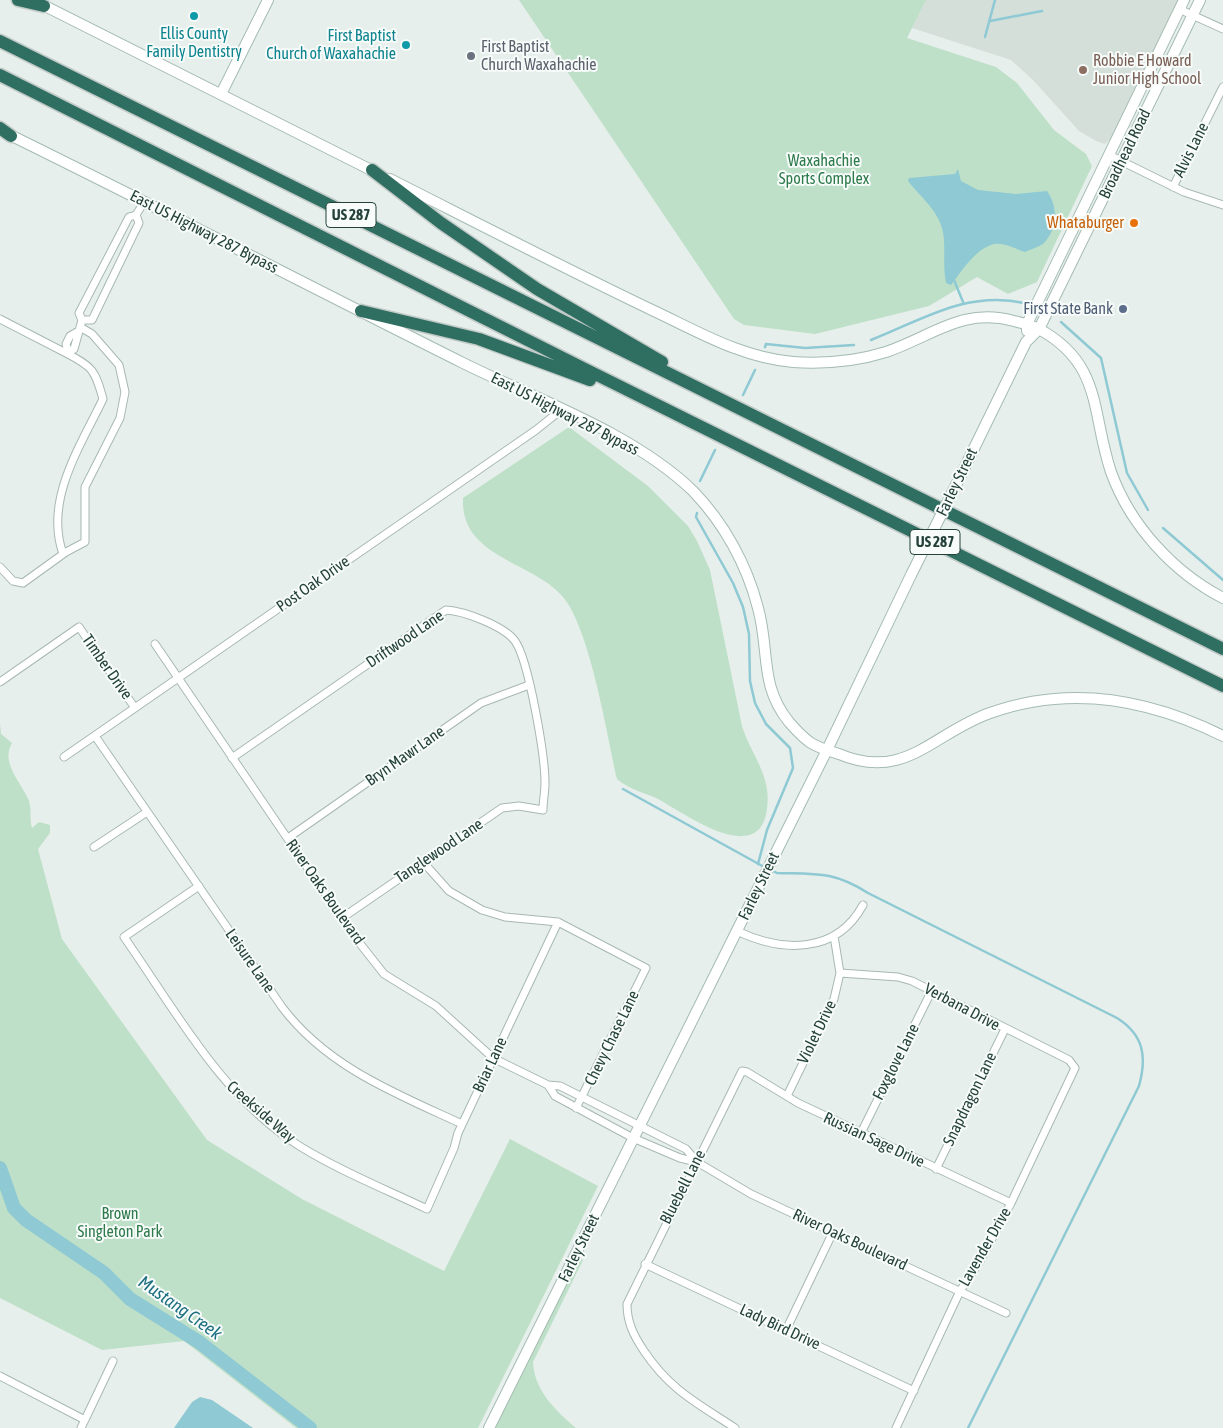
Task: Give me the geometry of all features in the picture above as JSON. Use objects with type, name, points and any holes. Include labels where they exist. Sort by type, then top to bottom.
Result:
[{"type":"highway","points":[[18,0],[39,3]]},
{"type":"highway","name":"US 287","points":[[0,41],[1223,649]]},
{"type":"highway","name":"US 287","points":[[0,75],[1221,686]]},
{"type":"highway","points":[[372,170],[441,223],[530,284],[687,376],[702,391]]},
{"type":"highway","points":[[361,311],[479,339],[653,402]]},
{"type":"highway","points":[[1155,616],[1172,618],[1223,643]]},
{"type":"main road","points":[[221,94],[268,0]]},
{"type":"main road","name":"Broadhead Road","points":[[1026,342],[1039,329],[1200,0]]},
{"type":"main road","points":[[39,3],[621,295],[744,352],[791,362],[845,361],[886,352],[956,322],[977,316],[996,316],[1039,329],[1071,354],[1083,369],[1096,400],[1112,475],[1142,528],[1182,571],[1223,598]]},
{"type":"main road","name":"Broadhead Road","points":[[1026,342],[1027,324],[1182,5]]},
{"type":"main road","name":"East US Highway 287 Bypass","points":[[4,131],[361,311],[599,428],[647,455],[670,471],[705,506],[734,546],[758,606],[765,640],[768,683],[772,697],[799,734],[810,743],[856,762],[888,764],[908,757],[992,712],[1046,700],[1079,698],[1109,698],[1134,702],[1170,712],[1223,736]]},
{"type":"main road","name":"Farley Street","points":[[489,1428],[772,858],[828,750],[911,575],[1026,342]]},
{"type":"street","points":[[1182,5],[1192,15],[1223,29]]},
{"type":"street","name":"Alvis Lane","points":[[1173,187],[1223,87]]},
{"type":"street","points":[[1108,155],[1173,187],[1223,205]]},
{"type":"street","points":[[136,216],[144,202]]},
{"type":"street","points":[[67,352],[74,349],[78,340],[80,327],[79,312],[129,217],[136,216]]},
{"type":"street","points":[[80,327],[92,320],[140,224],[136,216]]},
{"type":"street","points":[[0,318],[67,352],[88,365],[98,380],[103,399],[62,485],[58,539],[63,554]]},
{"type":"street","points":[[0,567],[13,581],[23,583],[63,554],[85,542],[85,487],[120,418],[125,392],[119,366],[92,334],[80,327]]},
{"type":"street","name":"Post Oak Drive","points":[[64,756],[536,430],[561,410]]},
{"type":"street","name":"Driftwood Lane","points":[[232,758],[446,610],[468,614],[510,636],[522,656],[537,722],[545,782],[543,810]]},
{"type":"street","name":"Timber Drive","points":[[0,682],[79,627],[135,708]]},
{"type":"street","name":"River Oaks Boulevard","points":[[155,644],[342,918],[384,974],[436,1006],[493,1058],[548,1085],[560,1086],[686,1149],[697,1162]]},
{"type":"street","name":"Bryn Mawr Lane","points":[[288,838],[480,703],[529,685]]},
{"type":"street","name":"Leisure Lane","points":[[95,736],[282,1008],[305,1034],[340,1063],[361,1076],[462,1124]]},
{"type":"street","name":"Tanglewood Lane","points":[[342,918],[502,808],[519,806],[543,810]]},
{"type":"street","points":[[94,848],[147,812]]},
{"type":"street","points":[[424,862],[449,891],[482,910],[505,917],[558,922]]},
{"type":"street","name":"Creekside Way","points":[[199,886],[124,937],[216,1070],[245,1101],[301,1147],[427,1209]]},
{"type":"street","points":[[737,931],[764,943],[799,946],[834,936],[850,923],[863,905]]},
{"type":"street","name":"Chevy Chase Lane","points":[[558,922],[646,968],[576,1108]]},
{"type":"street","name":"Briar Lane","points":[[427,1209],[448,1164],[462,1124],[558,922]]},
{"type":"street","name":"Violet Drive","points":[[787,1096],[834,999],[840,973],[834,936]]},
{"type":"street","name":"Verbana Drive","points":[[840,973],[898,977],[932,990],[1005,1029],[1069,1060],[1075,1068]]},
{"type":"street","name":"Foxglove Lane","points":[[861,1133],[932,990]]},
{"type":"street","name":"Snapdragon Lane","points":[[936,1169],[1005,1029]]},
{"type":"street","name":"Lavender Drive","points":[[896,1428],[960,1291],[980,1261],[1010,1203],[1072,1078],[1075,1068]]},
{"type":"street","name":"Russian Sage Drive","points":[[742,1072],[747,1072],[787,1096],[861,1133],[1010,1203]]},
{"type":"street","name":"Bluebell Lane","points":[[735,1428],[677,1389],[658,1372],[635,1337],[629,1324],[626,1304],[742,1072]]},
{"type":"street","name":"River Oaks Boulevard","points":[[548,1085],[555,1096],[634,1138],[680,1158],[697,1162],[751,1194],[1006,1313]]},
{"type":"street","points":[[786,1330],[833,1232]]},
{"type":"street","name":"Lady Bird Drive","points":[[645,1264],[914,1391]]},
{"type":"street","points":[[81,1428],[113,1361]]},
{"type":"street","points":[[0,1376],[85,1420]]},
{"type":"shaded area","name":"Robbie E Howard Junior High School","points":[[926,0],[1178,0],[1112,137],[1105,144],[1079,131],[1033,80],[1011,60],[912,28]]},
{"type":"green space","name":"Waxahachie Sports Complex","points":[[519,0],[926,0],[907,38],[996,67],[1017,83],[1054,130],[1086,154],[1092,166],[1037,282],[1008,294],[977,277],[929,306],[815,334],[744,325],[734,319]]},
{"type":"green space","points":[[569,427],[648,486],[688,526],[710,570],[742,726],[764,775],[768,797],[767,809],[761,826],[750,835],[736,836],[719,832],[658,799],[627,786],[617,779],[603,711],[589,657],[573,612],[563,597],[550,585],[485,546],[473,534],[465,518],[463,498]]},
{"type":"green space","name":"Brown Singleton Park","points":[[0,723],[1,734],[12,743],[9,750],[10,765],[29,801],[32,828],[39,822],[50,825],[50,833],[38,849],[62,939],[207,1140],[302,1199],[444,1271],[510,1139],[598,1186],[478,1428],[296,1428],[184,1341],[102,1350],[0,1298]]},
{"type":"green space","points":[[579,1257],[583,1260],[533,1362],[537,1382],[547,1399],[576,1428],[492,1428]]},
{"type":"water","points":[[958,169],[961,181],[978,190],[1016,194],[1047,191],[1053,203],[1055,217],[1052,231],[1044,243],[1025,252],[1002,244],[987,246],[969,261],[951,285],[946,283],[944,240],[940,222],[931,208],[908,181],[909,178],[955,174]]},
{"type":"water","points":[[200,1397],[212,1400],[253,1428],[174,1428],[192,1402]]},
{"type":"waterway","points":[[985,37],[995,0]]},
{"type":"waterway","points":[[990,21],[1042,11]]},
{"type":"waterway","points":[[954,280],[963,302]]},
{"type":"waterway","points":[[871,340],[945,309],[964,304],[983,300],[1024,303]]},
{"type":"waterway","points":[[1061,322],[1101,358],[1127,473],[1148,510]]},
{"type":"waterway","points":[[765,347],[766,344],[805,348],[854,345]]},
{"type":"waterway","points":[[743,395],[755,370]]},
{"type":"waterway","points":[[700,481],[715,450]]},
{"type":"waterway","points":[[697,513],[696,517],[733,583],[743,607],[749,634],[750,681],[755,703],[766,724],[790,748],[793,768],[767,830],[758,864]]},
{"type":"waterway","points":[[1163,528],[1223,580]]},
{"type":"waterway","points":[[623,789],[766,868]]},
{"type":"waterway","points":[[771,870],[777,873],[824,875],[856,886],[1117,1018],[1138,1039],[1143,1056],[1139,1086],[968,1428]]},
{"type":"waterway","name":"Mustang Creek","points":[[0,1168],[14,1208],[26,1220],[104,1273],[130,1299],[199,1342],[310,1428]]},
{"type":"place","name":"Ellis County Family Dentistry","points":[[194,16]]},
{"type":"place","name":"First Baptist Church of Waxahachie","points":[[406,45]]},
{"type":"place","name":"First Baptist Church Waxahachie","points":[[471,56]]},
{"type":"place","name":"Robbie E Howard Junior High School","points":[[1083,70]]},
{"type":"place","name":"Whataburger","points":[[1134,223]]},
{"type":"place","name":"First State Bank","points":[[1123,309]]}]
